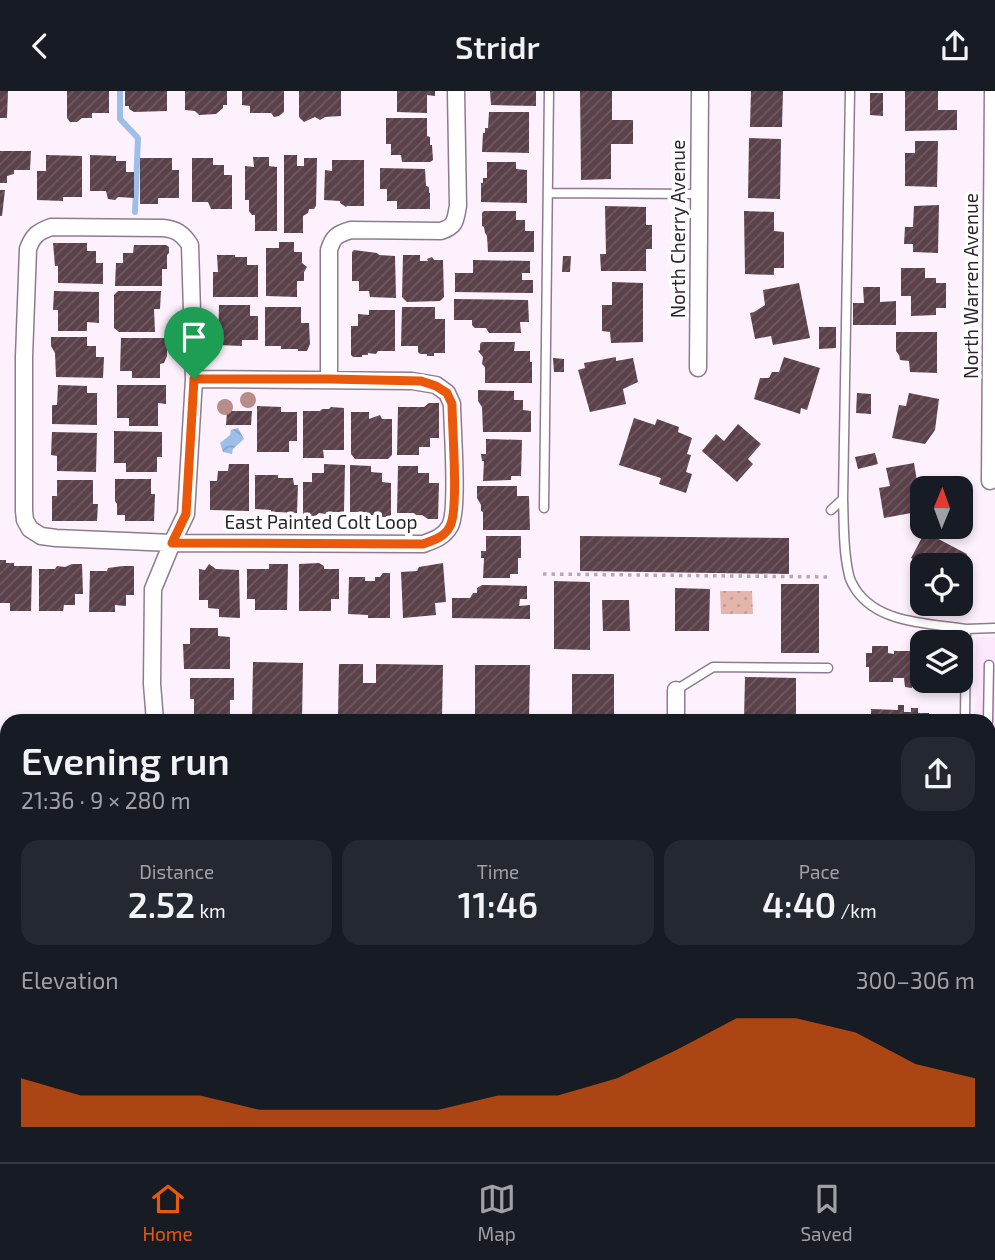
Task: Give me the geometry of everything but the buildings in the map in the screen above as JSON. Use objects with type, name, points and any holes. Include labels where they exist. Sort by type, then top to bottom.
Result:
[{"type":"street","points":[[329,379],[330,250],[333,238],[339,233],[351,230],[440,231],[450,228],[455,221],[458,207],[456,91]]},
{"type":"street","name":"North Cherry Avenue","points":[[698,367],[700,91]]},
{"type":"street","name":"North Warren Avenue","points":[[990,481],[993,91]]},
{"type":"street","points":[[154,714],[153,589],[186,514],[194,379],[190,245],[183,235],[163,228],[51,227],[38,232],[32,238],[28,249],[24,357],[25,520],[30,529],[41,536],[172,543]]},
{"type":"street","name":"East Painted Colt Loop","points":[[172,543],[423,544],[441,537],[452,525],[452,404],[447,393],[436,386],[421,381],[194,379]]},
{"type":"street","points":[[676,690],[676,714]]},
{"type":"lane","points":[[544,508],[549,91]]},
{"type":"lane","points":[[850,91],[843,499],[849,579],[864,601],[884,614],[966,629],[995,628]]},
{"type":"lane","points":[[548,193],[699,194]]},
{"type":"lane","points":[[831,510],[843,499]]},
{"type":"lane","points":[[965,714],[966,629]]},
{"type":"lane","points":[[988,714],[989,665]]},
{"type":"lane","points":[[676,690],[713,667],[828,668]]},
{"type":"path","points":[[543,574],[830,577]]},
{"type":"shaded area","points":[[720,591],[752,591],[753,614],[721,614]]},
{"type":"shaded area","points":[[976,637],[995,637],[995,714],[975,714]]},
{"type":"water","points":[[238,428],[244,439],[233,449],[232,454],[223,452],[220,443],[230,435],[231,430]]},
{"type":"waterway","points":[[120,91],[120,119],[138,138],[135,212]]},
{"type":"route","points":[[194,379],[421,381],[436,386],[447,393],[452,404],[452,525],[441,537],[423,544],[172,543],[186,514],[194,379]]}]
